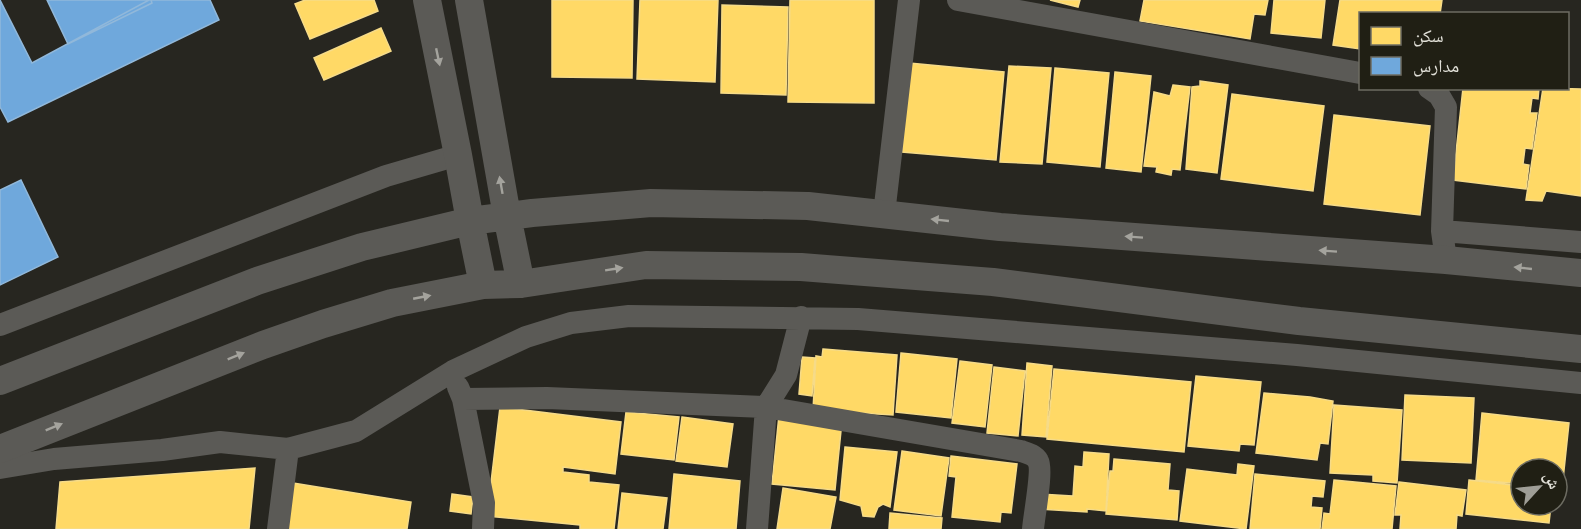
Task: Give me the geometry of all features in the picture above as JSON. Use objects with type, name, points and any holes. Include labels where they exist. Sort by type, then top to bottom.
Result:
[{"type":"street","points":[[427,0],[483,285]]},
{"type":"street","points":[[469,0],[520,284]]},
{"type":"street","points":[[884,214],[909,0]]},
{"type":"street","points":[[958,0],[1359,73]]},
{"type":"street","points":[[1432,90],[1439,95],[1446,107],[1442,231],[1446,260]]},
{"type":"street","points":[[0,325],[386,176],[459,155]]},
{"type":"street","points":[[0,381],[257,280],[362,247],[470,221],[651,203],[808,206],[1000,227],[1446,260],[1581,273]]},
{"type":"street","points":[[1442,231],[1581,242]]},
{"type":"street","points":[[0,449],[263,345],[392,303],[483,285],[520,284],[646,265],[801,267],[993,282],[1299,321],[1581,349]]},
{"type":"street","points":[[0,468],[54,459],[162,450],[219,442],[288,449],[356,431],[453,371],[526,337],[571,323],[629,316],[858,319],[1298,355],[1581,383]]},
{"type":"street","points":[[757,529],[766,407],[786,375],[801,317]]},
{"type":"street","points":[[1298,355],[1299,321]]},
{"type":"street","points":[[453,371],[463,399],[484,503],[483,529]]},
{"type":"street","points":[[463,399],[547,399],[766,407],[1021,451],[1033,455],[1038,461],[1040,471],[1033,529]]},
{"type":"street","points":[[278,529],[288,449]]},
{"type":"building: سكن","points":[[305,0],[374,0],[378,11],[310,39],[295,4]]},
{"type":"building: سكن","points":[[552,0],[633,0],[632,78],[552,77]]},
{"type":"building: سكن","points":[[640,0],[718,0],[715,82],[637,79]]},
{"type":"building: سكن","points":[[790,0],[874,0],[874,103],[788,102]]},
{"type":"building: سكن","points":[[1050,0],[1080,0],[1078,7]]},
{"type":"building: سكن","points":[[1144,0],[1268,0],[1265,15],[1254,14],[1250,39],[1140,21]]},
{"type":"building: سكن","points":[[1274,0],[1325,0],[1321,38],[1271,33]]},
{"type":"building: سكن","points":[[1340,0],[1442,0],[1440,12],[1359,12],[1359,49],[1333,45]]},
{"type":"building: سكن","points":[[722,5],[788,7],[786,95],[721,93]]},
{"type":"building: سكن","points":[[381,28],[391,51],[324,80],[314,58]]},
{"type":"building: سكن","points":[[909,63],[1004,72],[996,160],[902,152]]},
{"type":"building: سكن","points":[[1009,66],[1051,68],[1042,164],[1000,162]]},
{"type":"building: سكن","points":[[1055,68],[1109,73],[1100,167],[1047,162]]},
{"type":"building: سكن","points":[[1115,72],[1151,76],[1141,172],[1106,168]]},
{"type":"building: سكن","points":[[1200,81],[1228,85],[1217,173],[1186,169],[1192,87],[1200,86]]},
{"type":"building: سكن","points":[[1173,85],[1190,87],[1180,170],[1172,169],[1171,175],[1156,172],[1157,167],[1144,166],[1154,92],[1170,96]]},
{"type":"building: سكن","points":[[1581,89],[1581,196],[1546,191],[1542,201],[1526,200],[1543,90]]},
{"type":"building: سكن","points":[[1463,90],[1539,90],[1538,99],[1532,98],[1530,113],[1537,113],[1532,149],[1525,148],[1523,164],[1529,165],[1526,189],[1453,180]]},
{"type":"building: سكن","points":[[1232,94],[1324,106],[1313,191],[1221,179]]},
{"type":"building: سكن","points":[[1334,115],[1430,126],[1420,215],[1324,204]]},
{"type":"building: سكن","points":[[823,349],[897,355],[893,415],[813,410],[816,356],[822,357]]},
{"type":"building: سكن","points":[[901,353],[957,359],[951,418],[896,412]]},
{"type":"building: سكن","points":[[802,357],[815,358],[812,396],[799,394]]},
{"type":"building: سكن","points":[[960,361],[992,365],[985,427],[952,423]]},
{"type":"building: سكن","points":[[1027,363],[1052,366],[1046,437],[1022,435]]},
{"type":"building: سكن","points":[[994,367],[1025,371],[1018,436],[987,433]]},
{"type":"building: سكن","points":[[1054,369],[1191,382],[1184,452],[1047,439]]},
{"type":"building: سكن","points":[[1196,376],[1261,382],[1254,445],[1240,444],[1239,451],[1188,446]]},
{"type":"building: سكن","points":[[1264,393],[1333,401],[1328,444],[1320,443],[1317,460],[1256,453]]},
{"type":"building: سكن","points":[[1405,395],[1474,398],[1471,463],[1402,460]]},
{"type":"building: سكن","points":[[1334,405],[1402,410],[1397,483],[1373,481],[1373,475],[1330,473]]},
{"type":"building: سكن","points":[[500,407],[621,422],[615,474],[563,467],[563,472],[589,475],[589,482],[619,485],[614,529],[580,529],[580,525],[487,516]]},
{"type":"building: سكن","points":[[626,412],[679,417],[674,460],[621,454]]},
{"type":"building: سكن","points":[[1482,413],[1569,423],[1565,457],[1509,457],[1509,483],[1476,480]]},
{"type":"building: سكن","points":[[779,415],[842,421],[835,490],[772,484]]},
{"type":"building: سكن","points":[[682,417],[733,424],[727,467],[676,461]]},
{"type":"building: سكن","points":[[845,447],[897,452],[890,507],[883,504],[878,507],[874,517],[863,516],[861,506],[840,500]]},
{"type":"building: سكن","points":[[902,451],[949,458],[941,516],[894,510]]},
{"type":"building: سكن","points":[[1084,452],[1109,454],[1106,511],[1039,509],[1040,494],[1073,496],[1075,466],[1083,467]]},
{"type":"building: سكن","points":[[951,456],[1017,464],[1011,513],[1001,512],[1000,522],[952,517],[956,477],[949,476]]},
{"type":"building: سكن","points":[[1114,459],[1170,464],[1168,490],[1179,491],[1177,520],[1106,514],[1110,471],[1113,471]]},
{"type":"building: سكن","points":[[1238,464],[1254,466],[1246,529],[1180,521],[1187,469],[1237,475]]},
{"type":"building: سكن","points":[[255,468],[249,529],[56,529],[60,482]]},
{"type":"building: سكن","points":[[674,474],[740,481],[736,529],[669,529]]},
{"type":"building: سكن","points":[[1255,474],[1325,481],[1323,497],[1312,496],[1311,507],[1322,508],[1320,529],[1250,529]]},
{"type":"building: سكن","points":[[1334,480],[1396,486],[1392,529],[1322,529],[1324,513],[1330,514]]},
{"type":"building: سكن","points":[[1469,480],[1509,485],[1509,517],[1550,517],[1549,523],[1466,514]]},
{"type":"building: سكن","points":[[1399,482],[1466,490],[1462,516],[1457,515],[1456,529],[1400,529],[1401,515],[1395,515]]},
{"type":"building: سكن","points":[[293,483],[411,502],[407,529],[287,529]]},
{"type":"building: سكن","points":[[783,488],[836,497],[830,529],[777,529]]},
{"type":"building: سكن","points":[[622,493],[667,498],[663,529],[618,529]]},
{"type":"building: سكن","points":[[452,494],[473,497],[471,514],[450,511]]},
{"type":"building: سكن","points":[[890,513],[942,518],[941,529],[889,529]]},
{"type":"building: مدارس","points":[[0,0],[32,63],[149,0],[210,0],[219,20],[8,122],[0,107]]},
{"type":"building: مدارس","points":[[47,0],[151,0],[152,3],[68,44]]},
{"type":"building: مدارس","points":[[21,180],[58,257],[0,285],[0,190]]}]
